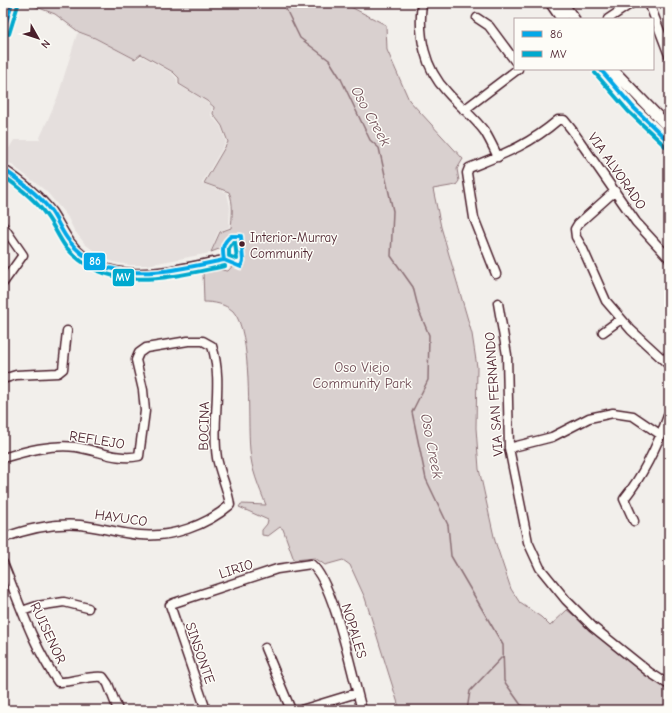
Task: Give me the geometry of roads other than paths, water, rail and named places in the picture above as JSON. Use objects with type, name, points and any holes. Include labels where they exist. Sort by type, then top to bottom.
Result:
[{"type":"main road","points":[[3,32],[12,3]]},
{"type":"main road","points":[[551,3],[561,18]]},
{"type":"main road","points":[[562,3],[573,18]]},
{"type":"main road","points":[[601,70],[633,107],[669,142]]},
{"type":"main road","points":[[613,70],[669,128]]},
{"type":"street","points":[[422,3],[421,28],[425,56],[445,91],[486,133],[498,157],[469,168],[466,179],[474,218],[496,274]]},
{"type":"street","points":[[609,18],[619,6],[632,3]]},
{"type":"street","points":[[649,3],[669,55]]},
{"type":"street","points":[[477,18],[489,26],[514,60]]},
{"type":"street","points":[[464,110],[517,70]]},
{"type":"street","name":"VIA ALVORADO","points":[[498,157],[519,148],[538,137],[558,120],[564,120],[636,222],[669,258]]},
{"type":"street","points":[[3,169],[41,199],[77,250],[91,261],[104,268],[125,274],[141,274],[224,260]]},
{"type":"street","points":[[615,192],[578,224],[575,229],[576,237],[606,301],[631,330],[669,365]]},
{"type":"street","points":[[3,226],[23,256],[3,283]]},
{"type":"street","name":"VIA SAN FERNANDO","points":[[498,303],[507,355],[509,448],[528,542],[540,568],[566,600],[593,627],[649,672],[669,685]]},
{"type":"street","points":[[603,332],[621,319]]},
{"type":"street","points":[[3,379],[16,375],[58,373],[63,369],[67,331]]},
{"type":"street","name":"BOCINA","points":[[139,456],[145,411],[143,390],[136,360],[140,353],[146,348],[188,341],[203,341],[212,346],[218,379],[216,434],[217,458],[229,494],[230,505]]},
{"type":"street","points":[[509,448],[552,437],[589,418],[613,413],[634,416],[661,435]]},
{"type":"street","points":[[634,521],[624,499],[643,472],[661,435],[669,413]]},
{"type":"street","name":"REFLEJO","points":[[3,458],[31,449],[48,447],[74,447],[128,459],[139,456]]},
{"type":"street","name":"HAYUCO","points":[[3,538],[22,531],[54,526],[81,525],[141,536],[163,536],[202,524],[230,505]]},
{"type":"street","name":"RUISENOR","points":[[3,562],[22,611],[51,672],[58,682],[66,682],[94,676],[103,677],[108,684],[118,710]]},
{"type":"street","name":"LIRIO","points":[[170,605],[277,569],[311,564]]},
{"type":"street","name":"NOPALES","points":[[311,564],[318,570],[337,613],[362,710]]},
{"type":"street","points":[[22,611],[37,606],[64,602],[88,608]]},
{"type":"street","name":"SINSONTE","points":[[170,605],[206,710]]},
{"type":"street","points":[[265,648],[290,710]]},
{"type":"street","points":[[301,710],[357,693]]},
{"type":"waterway","name":"Oso Creek","points":[[283,3],[300,38],[329,60],[341,79],[370,140],[379,148],[393,211],[391,256],[413,287],[419,311],[429,335],[428,380],[412,412],[426,479],[448,525],[451,556],[503,645],[504,681],[521,705],[540,710]]},
{"type":"waterway","points":[[467,710],[470,691],[503,656]]},
{"type":"place","name":"Interior-Murray Community","points":[[242,244]]},
{"type":"park label","name":"Oso Viejo Community Park","points":[[362,376]]}]
